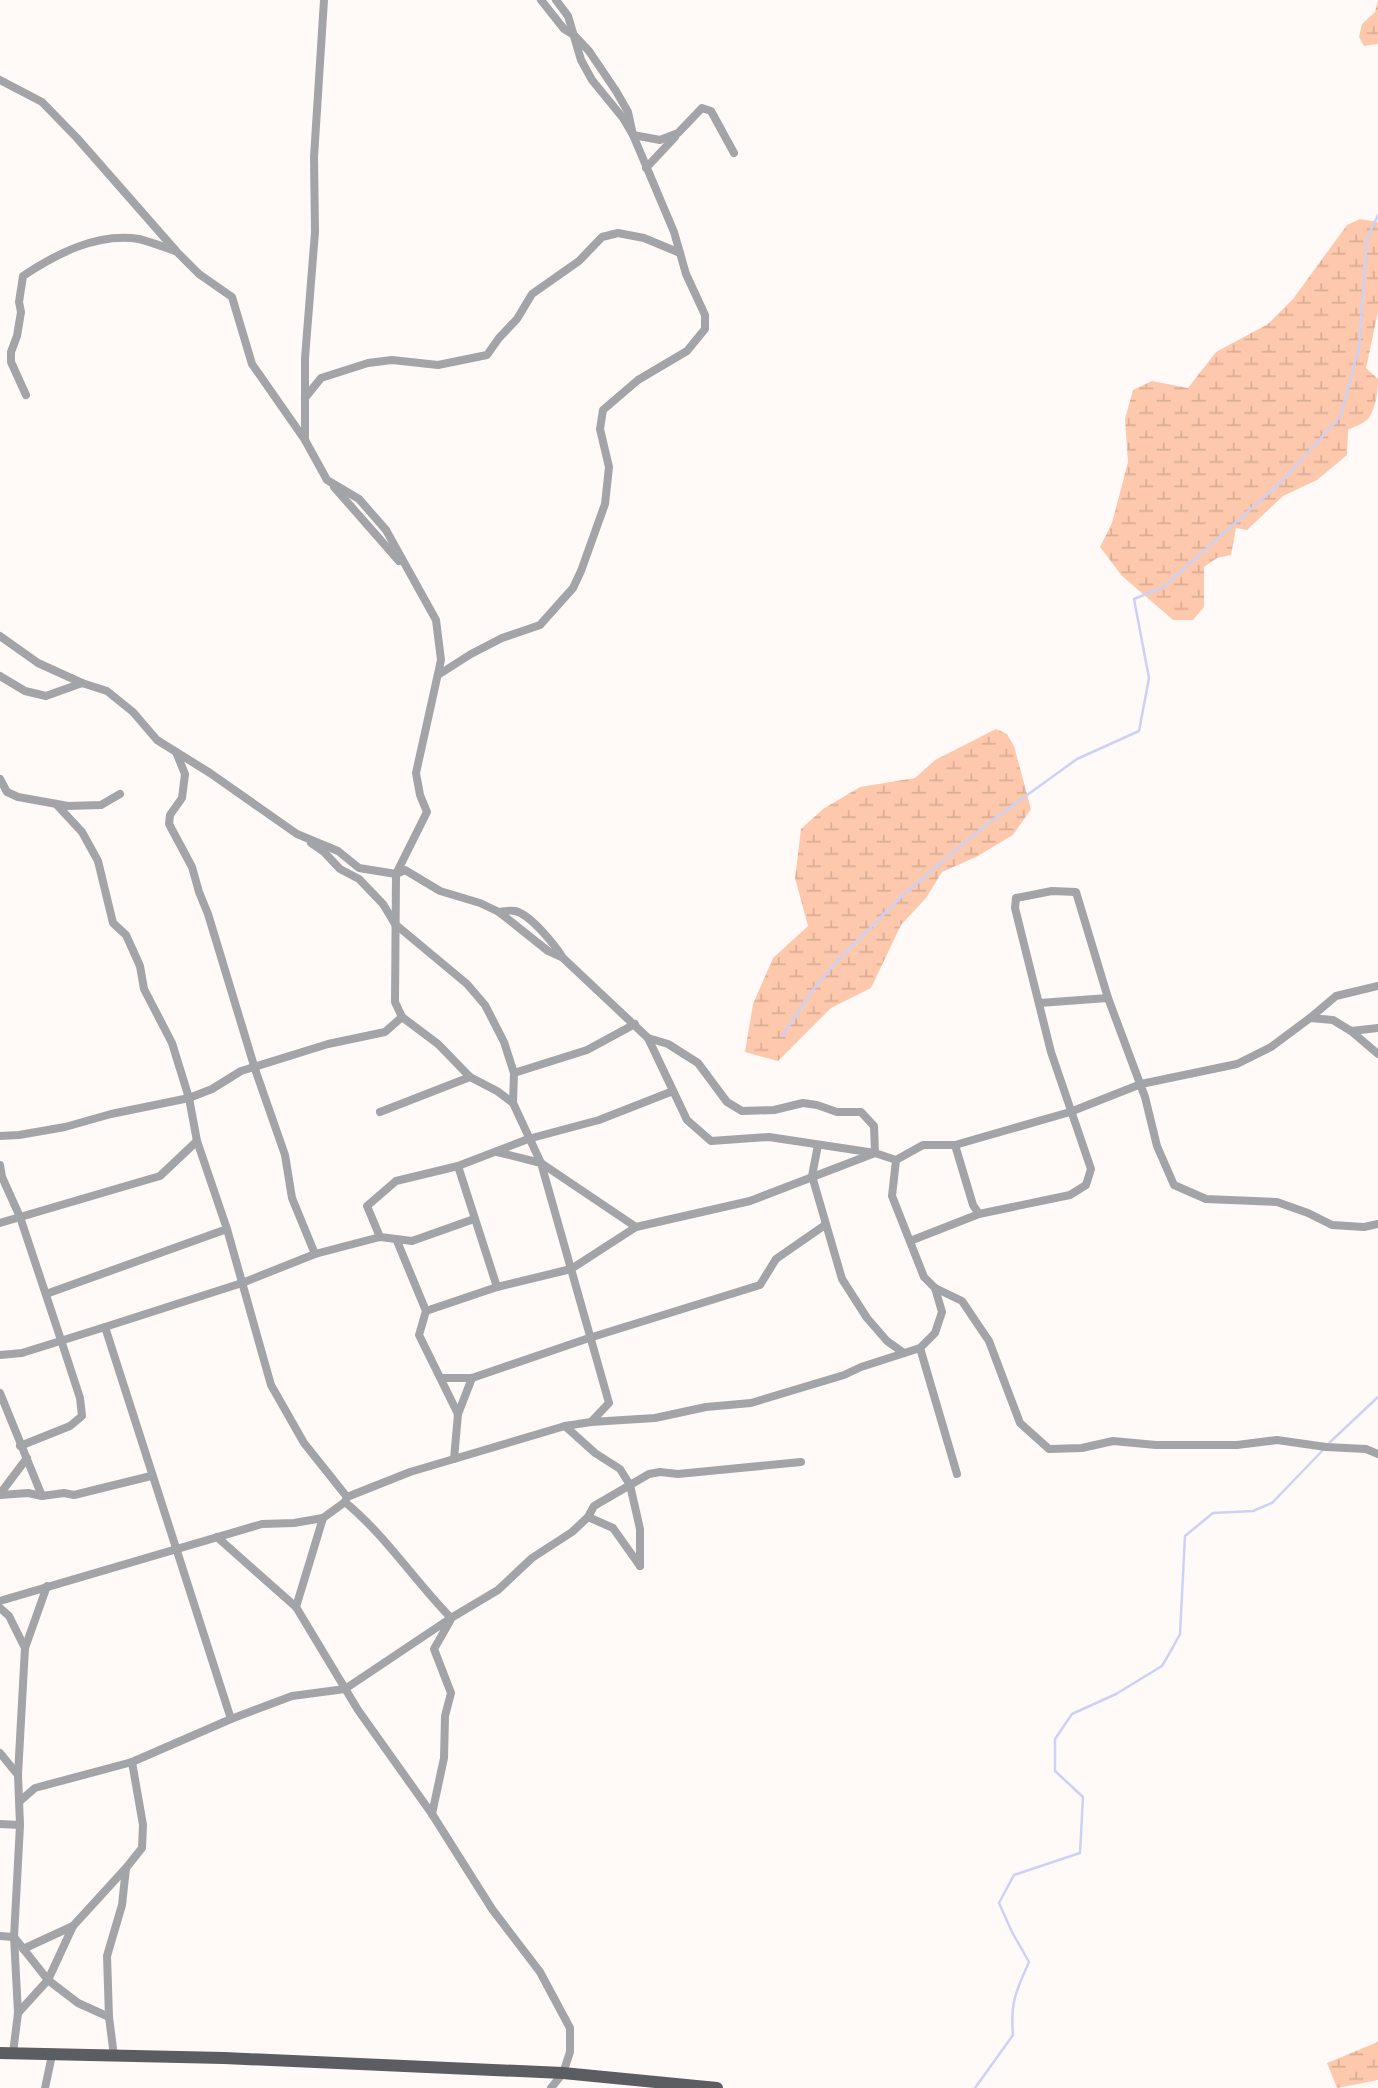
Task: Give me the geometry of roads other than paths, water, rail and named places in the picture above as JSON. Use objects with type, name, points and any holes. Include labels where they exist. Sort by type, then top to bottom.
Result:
[{"type":"main road","points":[[6,2053],[563,2073],[718,2088]]},
{"type":"street","points":[[305,440],[305,358],[315,232],[314,157],[324,0]]},
{"type":"street","points":[[541,0],[564,29],[574,35],[589,51],[617,91],[628,112],[633,135]]},
{"type":"street","points":[[438,675],[492,643],[540,625],[573,588],[605,504],[609,467],[600,429],[603,410],[638,380],[687,351],[705,329],[705,315],[686,274],[674,232],[633,135],[588,74],[568,16],[556,0]]},
{"type":"street","points":[[1,81],[42,102],[199,274],[232,297],[252,364],[305,440],[327,480],[359,499],[386,530],[436,620],[441,660],[416,773],[420,795],[428,812],[396,874],[395,1002],[402,1017],[438,1044],[470,1077],[513,1103]]},
{"type":"street","points":[[646,168],[702,108],[711,111],[734,153]]},
{"type":"street","points":[[633,135],[660,140],[678,133]]},
{"type":"street","points":[[305,398],[321,378],[368,363],[392,360],[438,365],[487,355],[517,319],[532,294],[579,261],[601,237],[618,233],[644,238],[680,253]]},
{"type":"street","points":[[26,395],[11,362],[21,312],[19,302],[23,276],[53,256],[115,238],[140,239],[177,251]]},
{"type":"street","points":[[0,636],[38,663],[107,691],[133,712],[157,740],[210,773],[324,852],[340,869],[359,879],[383,904],[395,924],[467,984],[485,1005],[504,1042],[514,1073],[513,1103],[541,1163],[609,1403],[591,1422]]},
{"type":"street","points":[[0,676],[25,691],[46,696],[82,683]]},
{"type":"street","points":[[176,752],[185,774],[182,798],[170,815],[169,824],[192,867],[229,975],[255,1069],[285,1155],[292,1198],[315,1254]]},
{"type":"street","points":[[0,779],[7,792],[18,797],[56,804],[101,805],[120,794]]},
{"type":"street","points":[[56,804],[82,832],[98,861],[113,923],[126,935],[140,966],[144,989],[172,1043],[189,1098],[197,1141],[227,1229],[271,1385],[303,1443],[346,1500],[383,1537],[407,1569],[452,1618]]},
{"type":"street","points":[[297,834],[338,851],[359,868],[396,874],[405,870],[440,891],[480,903],[499,912],[548,951],[563,958],[648,1038],[687,1120],[712,1141],[769,1137],[875,1153],[896,1160],[923,1145],[955,1145],[1070,1112],[1141,1084],[1237,1064],[1271,1047],[1336,996],[1378,986]]},
{"type":"street","points":[[910,1241],[979,1214],[1070,1195],[1086,1185],[1091,1169],[1070,1112],[1015,908],[1016,898],[1052,891],[1076,892],[1108,998],[1141,1084],[1157,1146],[1174,1185],[1206,1199],[1277,1202],[1332,1225],[1364,1227],[1378,1224]]},
{"type":"street","points":[[1039,1003],[1108,998]]},
{"type":"street","points":[[0,1136],[65,1127],[111,1114],[189,1098],[212,1089],[241,1071],[255,1069],[328,1044],[384,1032],[402,1017]]},
{"type":"street","points":[[1310,1018],[1333,1020],[1352,1031],[1378,1054]]},
{"type":"street","points":[[514,1073],[587,1050],[635,1024]]},
{"type":"street","points":[[1352,1031],[1378,1028]]},
{"type":"street","points":[[648,1038],[668,1044],[698,1063],[727,1102],[742,1111],[774,1110],[803,1103],[837,1112],[861,1112],[874,1126],[875,1153]]},
{"type":"street","points":[[380,1112],[470,1077]]},
{"type":"street","points":[[380,1237],[368,1206],[396,1181],[458,1166],[528,1139],[599,1120],[673,1091]]},
{"type":"street","points":[[0,1223],[160,1176],[197,1141]]},
{"type":"street","points":[[818,1145],[812,1177],[842,1279],[867,1318],[887,1341],[904,1353]]},
{"type":"street","points":[[955,1145],[973,1205],[979,1214]]},
{"type":"street","points":[[497,1152],[541,1163],[636,1227]]},
{"type":"street","points":[[426,1311],[497,1287],[571,1269],[636,1227],[750,1201],[875,1153]]},
{"type":"street","points":[[896,1160],[892,1196],[924,1277],[935,1288],[962,1301],[989,1341],[1020,1423],[1049,1449],[1082,1448],[1113,1441],[1156,1445],[1237,1445],[1277,1440],[1366,1449],[1378,1454]]},
{"type":"street","points":[[0,1165],[80,1398],[82,1416],[70,1426],[20,1446]]},
{"type":"street","points":[[458,1166],[497,1287]]},
{"type":"street","points":[[0,1355],[22,1353],[105,1327],[242,1283],[315,1254],[380,1237],[412,1241],[474,1219]]},
{"type":"street","points":[[442,1378],[472,1378],[760,1284],[776,1259],[825,1225]]},
{"type":"street","points":[[46,1294],[227,1229]]},
{"type":"street","points":[[397,1241],[426,1311],[419,1335],[458,1414]]},
{"type":"street","points":[[0,1601],[262,1524],[294,1523],[323,1518],[346,1500],[410,1472],[565,1426],[655,1418],[706,1407],[751,1402],[844,1375],[920,1348],[935,1332],[942,1312],[935,1288]]},
{"type":"street","points":[[105,1327],[231,1719]]},
{"type":"street","points":[[920,1348],[957,1474]]},
{"type":"street","points":[[454,1460],[458,1414],[472,1378]]},
{"type":"street","points":[[0,1393],[42,1496]]},
{"type":"street","points":[[565,1426],[620,1469],[630,1485],[640,1529],[640,1566],[613,1528],[589,1517]]},
{"type":"street","points":[[0,1495],[27,1458]]},
{"type":"street","points":[[20,1801],[35,1788],[132,1762],[292,1696],[345,1689],[498,1590],[532,1559],[572,1532],[589,1517],[594,1506],[649,1474],[678,1474],[801,1462]]},
{"type":"street","points":[[0,1495],[74,1495],[151,1476]]},
{"type":"street","points":[[296,1607],[323,1518]]},
{"type":"street","points":[[217,1538],[296,1607],[345,1689],[432,1814],[492,1909],[540,1972],[570,2028],[570,2052],[563,2073],[551,2088]]},
{"type":"street","points":[[6,2053],[18,2013],[14,1937],[20,1825],[18,1775],[25,1648],[47,1586]]},
{"type":"street","points":[[0,1608],[9,1616],[25,1648]]},
{"type":"street","points":[[432,1814],[444,1758],[445,1716],[451,1693],[434,1649],[452,1618]]},
{"type":"street","points":[[0,1753],[18,1775]]},
{"type":"street","points":[[18,2013],[48,1980],[73,1926],[142,1848],[143,1825],[132,1762]]},
{"type":"street","points":[[0,1824],[20,1825]]},
{"type":"street","points":[[114,2056],[109,2017],[107,1956],[122,1905],[126,1868]]},
{"type":"street","points":[[23,1949],[73,1926]]},
{"type":"street","points":[[0,1936],[14,1937],[48,1980],[78,2003],[109,2017]]},
{"type":"street","points":[[46,2088],[52,2056]]},
{"type":"waterway","points":[[783,1035],[811,992],[837,961],[905,893],[987,824],[1077,759],[1139,731],[1149,678],[1134,599],[1163,587],[1280,483],[1340,417],[1359,347],[1367,239],[1378,215]]},
{"type":"waterway","points":[[1327,1445],[1378,1397]]},
{"type":"waterway","points":[[975,2088],[1013,2035],[1012,2014],[1015,1997],[1029,1962],[999,1903],[1014,1875],[1080,1853],[1083,1797],[1055,1771],[1055,1739],[1072,1714],[1116,1694],[1162,1666],[1180,1634],[1185,1536],[1213,1513],[1253,1511],[1272,1503],[1323,1450]]}]
